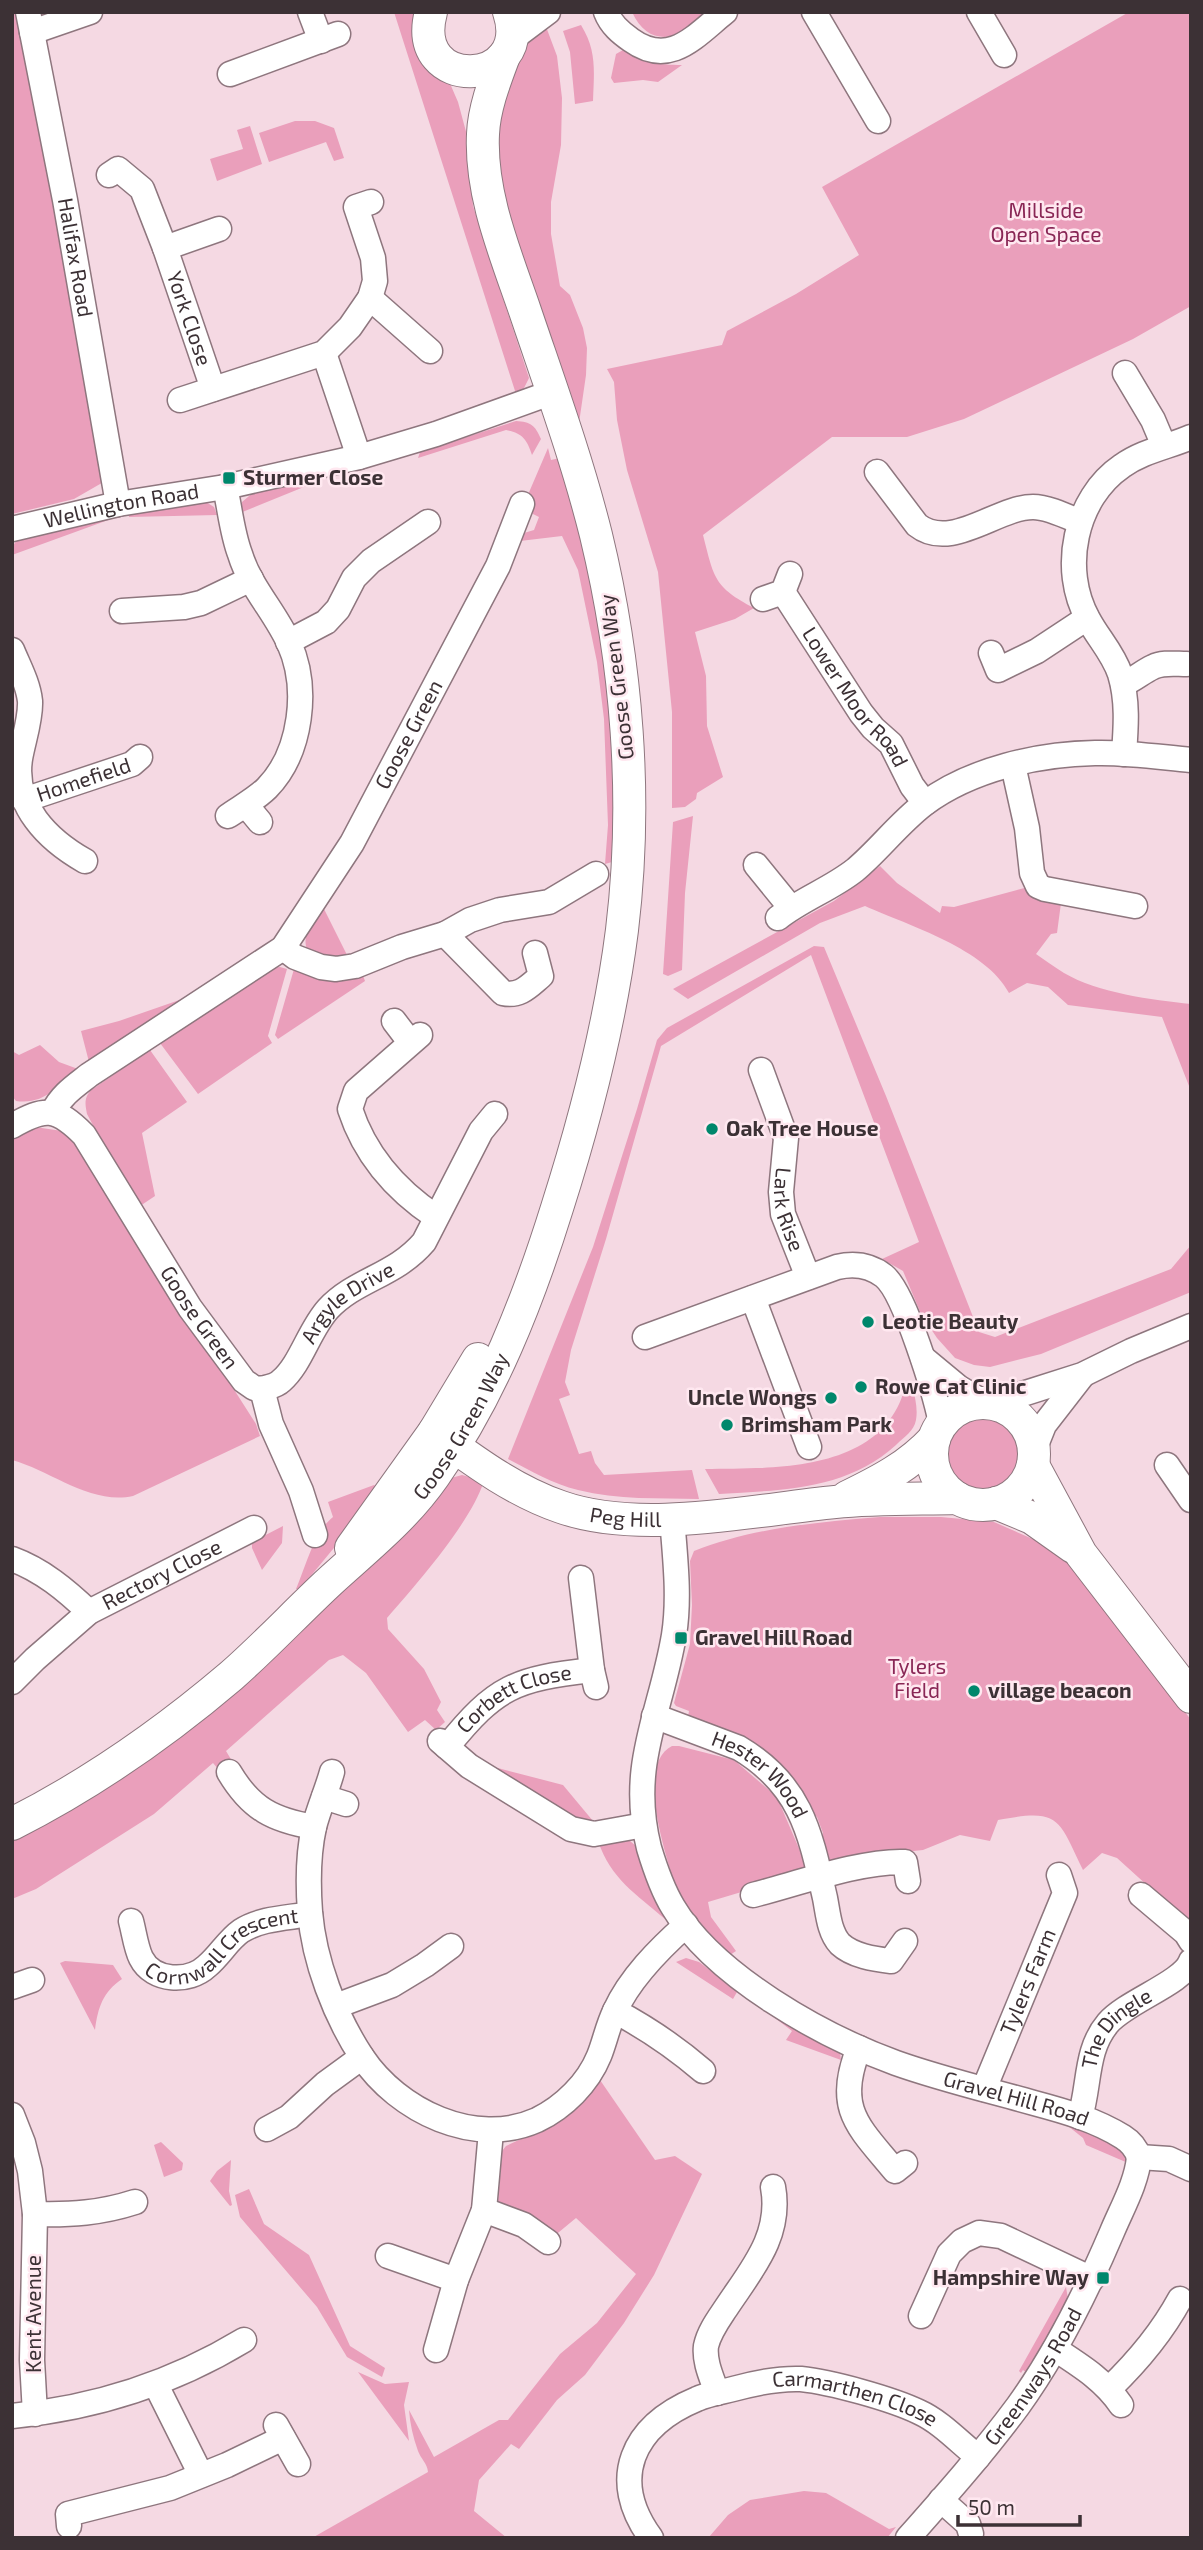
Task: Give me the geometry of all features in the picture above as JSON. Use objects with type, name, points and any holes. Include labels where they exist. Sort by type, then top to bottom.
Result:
[{"type":"main road","points":[[426,21],[439,59],[458,71],[484,70],[495,64],[509,36]]},
{"type":"main road","name":"Goose Green Way","points":[[483,128],[509,36]]},
{"type":"main road","name":"Goose Green Way","points":[[444,1439],[477,1404],[527,1298],[585,1116],[612,994],[624,914],[629,786],[623,695],[609,600],[586,498],[494,215],[485,175],[483,128],[471,94],[458,71]]},
{"type":"main road","name":"Goose Green Way","points":[[12,1824],[110,1768],[165,1730],[232,1674],[396,1523],[419,1497],[444,1439],[549,1234]]},
{"type":"main road","points":[[485,1468],[484,1435],[487,1422],[523,1340],[527,1298]]},
{"type":"main road","points":[[1034,1457],[1028,1478],[1019,1490],[1006,1500],[973,1504],[944,1487],[935,1472],[932,1455],[938,1431],[953,1412],[968,1405],[987,1403],[1013,1412],[1024,1423],[1031,1436],[1034,1457],[1081,1554],[1191,1698]]},
{"type":"main road","name":"Peg Hill","points":[[836,1502],[891,1476],[908,1464],[938,1431]]},
{"type":"main road","name":"Peg Hill","points":[[444,1439],[523,1491],[579,1512],[616,1518],[673,1518],[760,1512],[836,1502],[957,1497]]},
{"type":"main road","points":[[996,1503],[1032,1518],[1081,1554]]},
{"type":"street","points":[[30,22],[90,12]]},
{"type":"street","points":[[230,73],[329,38],[310,12]]},
{"type":"street","points":[[509,36],[548,12]]},
{"type":"street","points":[[607,12],[619,32],[643,49],[659,53],[673,51],[724,12]]},
{"type":"street","points":[[814,12],[878,121]]},
{"type":"street","points":[[979,12],[1004,55]]},
{"type":"street","name":"Halifax Road","points":[[30,22],[65,200],[118,504]]},
{"type":"street","name":"York Close","points":[[109,175],[117,169],[142,189],[213,389]]},
{"type":"street","name":"York Close","points":[[180,400],[324,353],[350,327],[370,298],[374,281],[373,258],[356,207],[371,202]]},
{"type":"street","name":"York Close","points":[[165,248],[219,229]]},
{"type":"street","points":[[370,298],[430,351]]},
{"type":"street","points":[[324,353],[359,457]]},
{"type":"street","points":[[1125,373],[1153,420],[1164,446]]},
{"type":"street","name":"Wellington Road","points":[[12,529],[118,504],[225,487],[359,457],[436,434],[553,392]]},
{"type":"street","points":[[1124,754],[1127,717],[1123,684],[1112,655],[1087,618],[1078,597],[1074,567],[1075,545],[1088,502],[1108,477],[1133,459],[1191,437]]},
{"type":"street","points":[[877,472],[925,532],[934,534],[974,526],[1025,508],[1043,508],[1080,522]]},
{"type":"street","points":[[225,487],[240,555],[288,642],[298,669],[298,727],[286,761],[245,814]]},
{"type":"street","name":"Goose Green","points":[[262,1389],[254,1388],[244,1381],[190,1308],[84,1135],[68,1119],[53,1112],[58,1102],[89,1075],[283,948],[352,843],[498,566],[523,512]]},
{"type":"street","points":[[288,642],[326,622],[338,609],[354,578],[371,561],[405,550],[428,522]]},
{"type":"street","points":[[122,611],[184,607],[201,603],[251,579]]},
{"type":"street","name":"Lower Moor Road","points":[[779,589],[861,713],[891,744],[912,786],[925,803]]},
{"type":"street","points":[[991,653],[998,670],[1037,651],[1087,618]]},
{"type":"street","name":"Homefield","points":[[12,650],[28,689],[30,704],[20,764],[19,780],[24,800],[46,834],[85,861]]},
{"type":"street","points":[[1123,684],[1161,664],[1187,664]]},
{"type":"street","points":[[756,865],[785,913],[857,869],[925,803],[984,773],[1069,755],[1124,754],[1191,760]]},
{"type":"street","name":"Homefield","points":[[24,800],[132,764],[140,757]]},
{"type":"street","points":[[1013,765],[1027,828],[1032,873],[1038,886],[1135,906]]},
{"type":"street","points":[[283,948],[295,957],[321,967],[336,969],[366,963],[402,947],[445,934],[470,920],[500,910],[549,902],[596,874]]},
{"type":"street","points":[[445,934],[503,993],[512,995],[522,992],[541,976],[535,953]]},
{"type":"street","points":[[394,1021],[415,1038],[355,1091],[341,1108],[354,1120],[377,1163],[401,1191],[436,1217]]},
{"type":"street","name":"Lark Rise","points":[[761,1070],[763,1102],[786,1138],[781,1204],[807,1278]]},
{"type":"street","points":[[15,1120],[34,1113],[53,1112]]},
{"type":"street","name":"Argyle Drive","points":[[262,1389],[281,1382],[316,1324],[329,1308],[345,1295],[398,1267],[424,1242],[448,1198],[480,1122]]},
{"type":"street","name":"Lark Rise","points":[[645,1337],[807,1278],[850,1264],[862,1266],[884,1277],[898,1295],[923,1357],[938,1431]]},
{"type":"street","points":[[753,1298],[809,1447]]},
{"type":"street","points":[[987,1403],[1083,1376],[1131,1351],[1191,1326]]},
{"type":"street","name":"Lark Rise","points":[[923,1357],[958,1387],[987,1403]]},
{"type":"street","points":[[1034,1457],[1044,1425],[1083,1376]]},
{"type":"street","points":[[262,1389],[271,1424],[301,1491],[315,1535]]},
{"type":"street","points":[[1167,1465],[1191,1500]]},
{"type":"street","name":"Gravel Hill Road","points":[[673,1518],[677,1609],[674,1636],[642,1768],[642,1804],[644,1825],[664,1890],[686,1926],[722,1964],[804,2019],[859,2048],[930,2074],[1080,2117],[1122,2136],[1136,2149],[1139,2157]]},
{"type":"street","name":"Rectory Close","points":[[12,1682],[89,1612],[245,1541]]},
{"type":"street","name":"Rectory Close","points":[[12,1559],[52,1581],[89,1612]]},
{"type":"street","name":"Corbett Close","points":[[581,1578],[594,1678],[545,1675],[510,1687],[486,1704],[444,1744],[469,1766],[571,1829],[594,1834],[644,1825]]},
{"type":"street","name":"Hester Wood","points":[[654,1716],[739,1748],[784,1785],[799,1809],[808,1832],[831,1927],[845,1959],[891,1961],[905,1941]]},
{"type":"street","points":[[229,1772],[246,1796],[269,1814],[288,1822],[314,1827]]},
{"type":"street","name":"Cornwall Crescent","points":[[332,1772],[335,1801],[314,1827],[309,1888],[310,1914],[316,1945],[336,2006],[362,2057],[399,2095],[444,2122],[491,2131],[516,2127],[557,2108],[588,2078],[615,2011],[647,1965],[686,1926]]},
{"type":"street","points":[[753,1895],[875,1864],[896,1862],[905,1863],[908,1881]]},
{"type":"street","name":"Tylers Farm","points":[[984,2090],[1065,1894],[1059,1875]]},
{"type":"street","points":[[1141,1895],[1186,1933],[1191,1941]]},
{"type":"street","name":"Cornwall Crescent","points":[[131,1921],[136,1963],[171,1979],[192,1976],[208,1966],[230,1941],[249,1927],[310,1914]]},
{"type":"street","points":[[336,2006],[392,1985],[451,1945]]},
{"type":"street","name":"The Dingle","points":[[1080,2117],[1093,2050],[1108,2023],[1130,2004],[1178,1977],[1190,1965]]},
{"type":"street","points":[[615,2011],[700,2062]]},
{"type":"street","points":[[859,2048],[848,2096],[852,2115],[895,2171],[905,2163]]},
{"type":"street","points":[[267,2129],[289,2117],[325,2084],[362,2057]]},
{"type":"street","name":"Kent Avenue","points":[[12,2115],[30,2171],[35,2214],[32,2360],[23,2415],[98,2402],[156,2385],[244,2340]]},
{"type":"street","points":[[436,2350],[456,2280],[484,2210],[491,2131]]},
{"type":"street","points":[[1139,2157],[1169,2159],[1191,2169]]},
{"type":"street","name":"Greenways Road","points":[[908,2538],[1019,2405],[1055,2349],[1092,2279],[1135,2178],[1139,2157]]},
{"type":"street","points":[[717,2393],[706,2357],[706,2345],[715,2325],[766,2248],[775,2212],[773,2187]]},
{"type":"street","points":[[35,2214],[78,2215],[135,2202]]},
{"type":"street","points":[[484,2210],[524,2225],[548,2242]]},
{"type":"street","points":[[930,2311],[954,2246],[979,2233],[1001,2236],[1092,2279]]},
{"type":"street","points":[[388,2256],[456,2280]]},
{"type":"street","points":[[1055,2349],[1091,2372],[1115,2396],[1141,2359],[1181,2317]]},
{"type":"street","name":"Carmarthen Close","points":[[652,2538],[638,2519],[631,2502],[628,2484],[636,2450],[644,2437],[671,2413],[697,2399],[717,2393],[780,2379],[826,2383],[920,2412],[978,2457]]},
{"type":"street","points":[[156,2385],[201,2475]]},
{"type":"street","points":[[69,2526],[68,2514],[170,2488],[227,2465],[279,2431],[298,2464]]},
{"type":"street","points":[[941,2500],[968,2524],[971,2534]]},
{"type":"green space","points":[[12,12],[16,12],[36,85],[107,480],[74,499],[12,514]]},
{"type":"green space","points":[[394,12],[419,12],[458,102],[468,139],[473,206],[529,378],[524,388],[516,394]]},
{"type":"green space","points":[[632,12],[706,12],[688,29],[667,37],[648,32]]},
{"type":"green space","name":"Millside Open Space","points":[[1129,12],[1191,12],[1191,306],[1133,339],[964,419],[907,437],[832,437],[703,535],[718,580],[731,594],[754,608],[735,619],[695,632],[706,676],[707,726],[723,777],[697,793],[696,799],[685,807],[672,808],[672,712],[658,572],[627,470],[617,420],[614,382],[607,369],[722,345],[727,331],[796,294],[859,255],[822,187]]},
{"type":"green space","points":[[545,24],[557,56],[562,98],[561,145],[551,202],[551,234],[560,286],[570,295],[583,328],[587,348],[579,423],[502,207],[496,139],[501,101],[519,45]]},
{"type":"green space","points":[[581,25],[592,53],[593,101],[575,104],[570,52],[563,31]]},
{"type":"green space","points":[[623,50],[651,62],[682,65],[658,82],[643,80],[614,83],[611,78],[616,54]]},
{"type":"green space","points":[[295,121],[315,121],[334,128],[344,158],[334,161],[326,142],[269,162],[259,133]]},
{"type":"green space","points":[[250,126],[262,164],[217,181],[210,159],[243,149],[237,130]]},
{"type":"green space","points":[[516,421],[532,425],[539,434],[541,439],[532,455],[523,438],[506,430],[418,458],[420,452]]},
{"type":"green space","points":[[548,448],[551,460],[560,458],[589,568],[615,718],[615,825],[612,862],[605,864],[608,825],[604,719],[597,662],[578,570],[562,536],[520,541],[524,533],[534,530],[539,517],[533,514],[527,497]]},
{"type":"green space","points":[[326,475],[326,478],[240,513],[242,502],[255,491]]},
{"type":"green space","points":[[206,502],[214,507],[217,515],[129,517],[128,512]]},
{"type":"green space","points":[[110,515],[111,519],[12,555],[14,544],[20,537]]},
{"type":"green space","points":[[693,816],[685,893],[682,970],[668,976],[663,974],[673,822]]},
{"type":"green space","points":[[880,866],[897,883],[940,913],[942,906],[954,907],[1028,887],[1042,899],[1061,903],[1057,933],[1051,934],[1036,954],[1064,973],[1093,986],[1143,998],[1191,1004],[1191,1091],[1162,1017],[1068,1005],[1048,987],[1027,983],[1009,993],[998,977],[965,951],[865,906],[820,923],[688,999],[673,989],[834,901]]},
{"type":"green space","points":[[321,903],[349,959],[308,953],[306,933]]},
{"type":"green space","points":[[814,946],[824,947],[979,1332],[995,1337],[1171,1269],[1191,1245],[1191,1292],[1041,1354],[990,1367],[955,1358],[921,1314],[903,1271],[882,1259],[919,1242],[811,955],[661,1046],[571,1350],[565,1382],[570,1395],[559,1399],[579,1454],[591,1451],[595,1463],[604,1475],[692,1470],[699,1499],[638,1498],[578,1490],[542,1477],[508,1459],[593,1247],[657,1040],[667,1028]]},
{"type":"green space","points":[[271,968],[287,969],[268,1036],[272,1043],[198,1094],[160,1043]]},
{"type":"green space","points":[[294,969],[362,973],[365,981],[278,1039],[275,1035]]},
{"type":"green space","points":[[191,996],[89,1062],[81,1031]]},
{"type":"green space","points":[[40,1045],[59,1062],[78,1069],[43,1097],[16,1101],[12,1096],[12,1051],[19,1055]]},
{"type":"green space","points":[[150,1050],[187,1102],[142,1133],[155,1196],[137,1208],[87,1114],[86,1101],[91,1090]]},
{"type":"green space","points":[[35,1127],[62,1131],[74,1139],[256,1424],[260,1436],[133,1496],[102,1496],[71,1486],[12,1460],[12,1138]]},
{"type":"green space","points":[[913,1388],[917,1412],[913,1427],[877,1460],[856,1471],[813,1485],[790,1489],[719,1494],[705,1469],[791,1466],[848,1451],[872,1438],[891,1418],[904,1391]]},
{"type":"green space","points":[[983,1414],[998,1417],[1010,1426],[1019,1438],[1022,1453],[1019,1468],[1010,1480],[998,1489],[983,1492],[968,1489],[956,1480],[947,1468],[944,1453],[947,1438],[956,1426],[968,1417]]},
{"type":"green space","points":[[462,1475],[484,1481],[477,1497],[442,1552],[387,1618],[388,1629],[424,1669],[441,1702],[437,1710],[445,1722],[436,1730],[425,1720],[408,1732],[366,1673],[343,1655],[329,1660],[226,1751],[232,1761],[219,1770],[213,1763],[154,1814],[36,1889],[12,1899],[12,1837],[444,1480]]},
{"type":"green space","points":[[374,1485],[381,1491],[300,1589],[296,1589],[316,1540],[333,1517],[328,1502]]},
{"type":"green space","name":"Tylers Field","points":[[880,1517],[941,1517],[994,1522],[1035,1540],[1068,1563],[1093,1589],[1191,1720],[1191,1925],[1117,1858],[1102,1853],[1083,1870],[1061,1828],[1046,1817],[1034,1815],[998,1820],[990,1841],[960,1835],[923,1850],[875,1855],[828,1867],[821,1843],[823,1833],[817,1817],[688,1717],[689,1711],[676,1706],[674,1703],[690,1644],[690,1561],[694,1551],[762,1531]]},
{"type":"green space","points":[[283,1526],[282,1543],[262,1570],[252,1542]]},
{"type":"green space","points":[[672,1746],[734,1760],[777,1797],[809,1872],[708,1902],[711,1917],[736,1951],[730,1955],[693,1917],[666,1872],[670,1869],[658,1822],[654,1785],[656,1768],[662,1755]]},
{"type":"green space","points":[[482,1759],[494,1767],[563,1785],[593,1821],[578,1820],[483,1764]]},
{"type":"green space","points":[[623,1836],[625,1841],[636,1846],[642,1869],[665,1919],[617,1876],[603,1854],[598,1841]]},
{"type":"green space","points":[[686,1958],[699,1962],[734,1988],[737,1992],[733,1999],[676,1962]]},
{"type":"green space","points":[[65,1961],[113,1965],[122,1979],[110,1989],[102,2001],[95,2030],[60,1963]]},
{"type":"green space","points":[[749,1998],[840,2052],[841,2060],[786,2040],[792,2031]]},
{"type":"green space","points":[[600,2080],[655,2160],[675,2156],[702,2174],[654,2275],[624,2323],[585,2375],[557,2400],[519,2449],[511,2444],[479,2480],[474,2511],[507,2538],[312,2538],[428,2472],[418,2451],[409,2410],[434,2457],[499,2420],[508,2420],[560,2354],[597,2323],[636,2274],[576,2218],[553,2237],[498,2203],[502,2151],[506,2146],[566,2118],[584,2102]]},
{"type":"green space","points":[[1063,2122],[1092,2131],[1111,2141],[1125,2154],[1128,2163],[1086,2145],[1083,2138]]},
{"type":"green space","points":[[161,2142],[183,2163],[182,2170],[164,2177],[154,2145]]},
{"type":"green space","points":[[231,2160],[230,2206],[210,2181],[217,2171]]},
{"type":"green space","points":[[249,2189],[264,2224],[309,2255],[350,2346],[385,2368],[382,2377],[347,2357],[317,2307],[240,2217],[235,2195]]},
{"type":"green space","points":[[1066,2287],[1068,2299],[1028,2374],[1023,2370],[1021,2373],[1019,2371]]},
{"type":"green space","points":[[358,2372],[385,2384],[409,2382],[404,2405],[409,2441]]},
{"type":"green space","points":[[804,2491],[826,2493],[889,2529],[896,2527],[887,2538],[709,2537],[728,2515],[750,2500]]},
{"type":"place","name":"Sturmer Close","points":[[229,478]]},
{"type":"place","name":"Oak Tree House","points":[[712,1129]]},
{"type":"place","name":"Leotie Beauty","points":[[868,1322]]},
{"type":"place","name":"Rowe Cat Clinic","points":[[861,1387]]},
{"type":"place","name":"Uncle Wongs","points":[[831,1398]]},
{"type":"place","name":"Brimsham Park","points":[[727,1425]]},
{"type":"place","name":"Gravel Hill Road","points":[[681,1638]]},
{"type":"place","name":"village beacon","points":[[974,1691]]},
{"type":"place","name":"Hampshire Way","points":[[1103,2278]]}]
